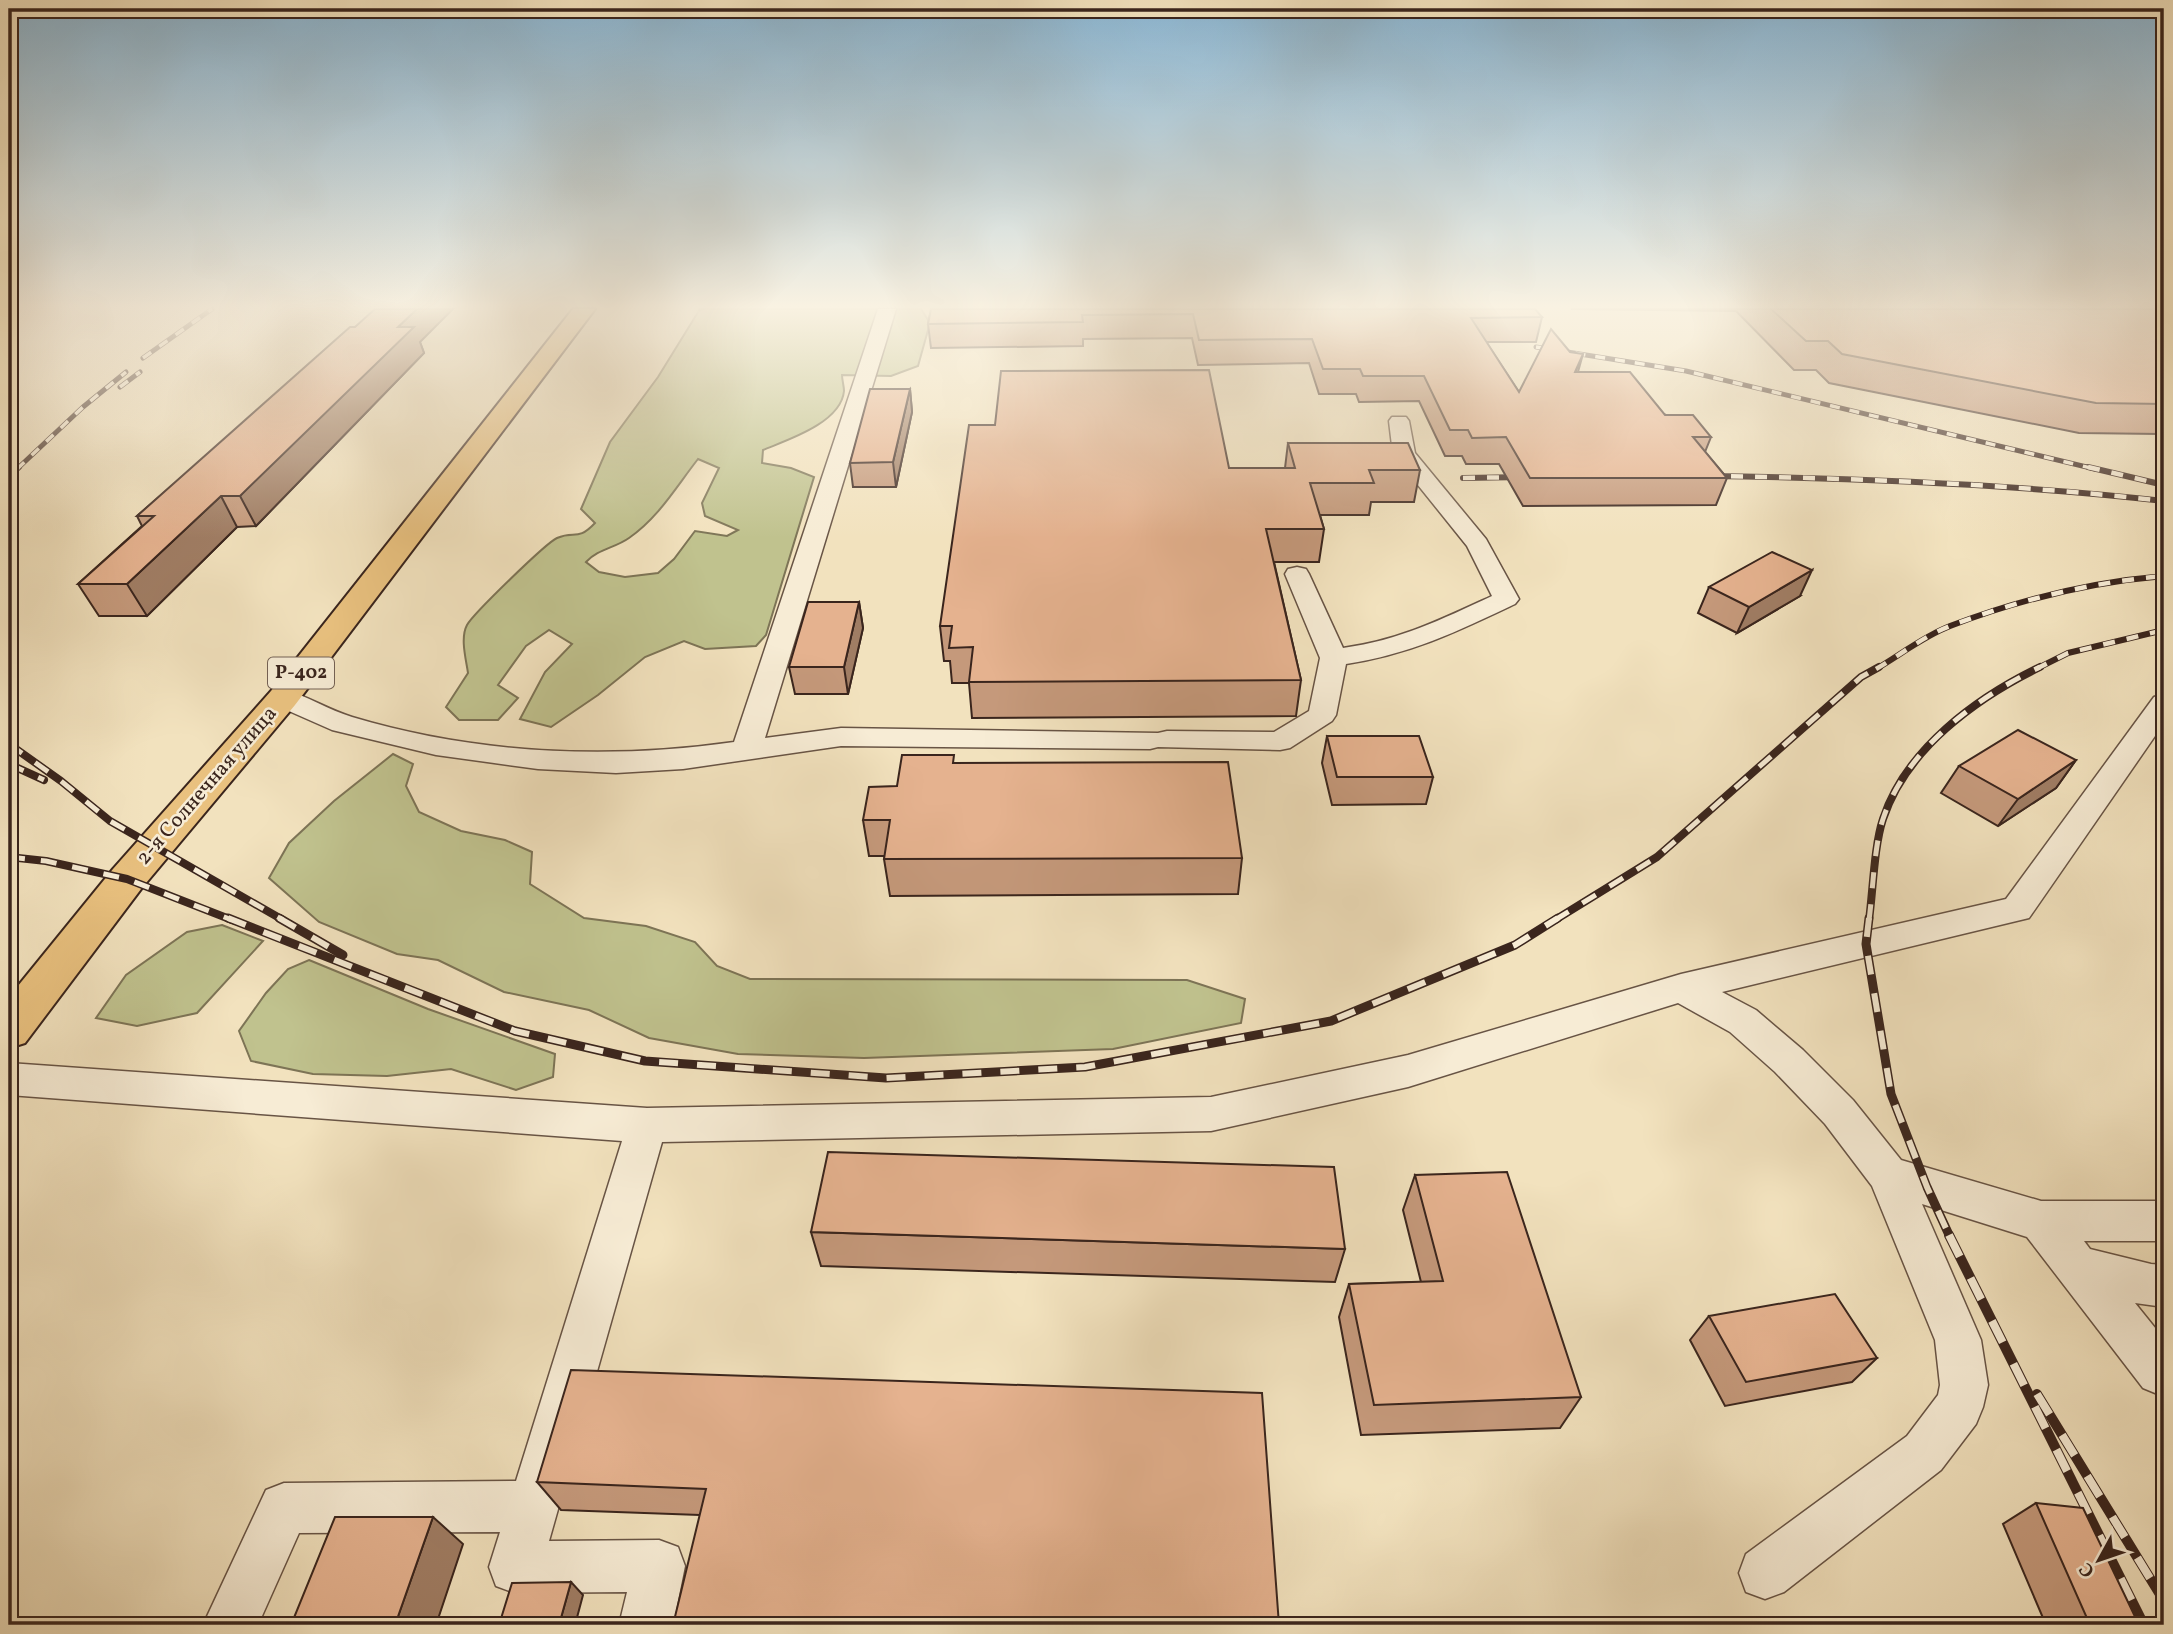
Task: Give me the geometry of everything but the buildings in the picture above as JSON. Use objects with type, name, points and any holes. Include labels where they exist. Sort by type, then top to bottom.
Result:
[{"type":"main road","name":"2-я Солнечная улица","points":[[9,1030],[135,869],[283,698],[525,385]]},
{"type":"lane","points":[[747,748],[863,385]]},
{"type":"lane","points":[[1334,658],[1386,650],[1440,630],[1506,599],[1478,544],[1404,454],[1399,421]]},
{"type":"lane","points":[[283,698],[342,724],[436,746],[538,759],[616,763],[683,759],[841,737],[1280,741],[1322,715],[1334,658],[1297,575]]},
{"type":"lane","points":[[9,1079],[647,1125],[1211,1114],[1408,1071],[1681,988],[2017,909],[2164,703]]},
{"type":"lane","points":[[1681,988],[1743,1021],[1789,1061],[1839,1112],[1888,1175],[1958,1340],[1964,1385],[1959,1407],[1924,1452],[1765,1573]]},
{"type":"lane","points":[[646,1625],[659,1566],[515,1567],[647,1125]]},
{"type":"lane","points":[[1888,1175],[2040,1221],[2164,1221]]},
{"type":"lane","points":[[2040,1221],[2160,1371]]},
{"type":"lane","points":[[2076,1266],[2151,1286],[2164,1286]]},
{"type":"lane","points":[[230,1625],[284,1508],[534,1506]]},
{"type":"green space","points":[[652,385],[843,385],[841,402],[823,421],[763,450],[762,463],[791,468],[814,477],[766,635],[756,646],[705,649],[684,641],[645,657],[598,695],[551,727],[520,719],[545,672],[572,644],[549,630],[526,646],[498,685],[518,698],[498,720],[459,720],[446,707],[468,673],[464,642],[467,625],[495,594],[550,543],[563,536],[580,534],[595,523],[581,509],[610,442]],"holes":[[[698,459],[719,468],[702,503],[705,516],[738,530],[727,536],[695,531],[674,559],[658,573],[625,577],[599,572],[586,562],[640,530]]]},
{"type":"green space","points":[[393,754],[413,764],[406,786],[419,812],[461,831],[505,840],[532,852],[530,884],[584,918],[646,926],[695,942],[717,966],[750,979],[1187,980],[1245,999],[1241,1023],[1113,1049],[864,1058],[738,1054],[649,1038],[589,1010],[504,992],[438,960],[397,954],[319,922],[269,878],[289,843],[334,801]]},
{"type":"green space","points":[[222,925],[263,941],[197,1013],[137,1026],[96,1018],[126,975],[187,932]]},
{"type":"green space","points":[[309,960],[428,1009],[555,1054],[553,1077],[516,1090],[451,1069],[387,1076],[313,1074],[251,1061],[239,1031],[266,993],[288,969]]},
{"type":"railway","points":[[17,469],[110,385]]},
{"type":"railway","points":[[1745,385],[2095,469]]},
{"type":"railway","points":[[9,476],[19,467]]},
{"type":"railway","points":[[2088,467],[2164,485]]},
{"type":"railway","points":[[1707,476],[1936,483],[2164,501]]},
{"type":"railway","points":[[1463,478],[1525,477]]},
{"type":"railway","points":[[1876,669],[1940,630],[2002,608],[2083,588],[2164,576]]},
{"type":"railway","points":[[2040,667],[2068,653],[2164,630]]},
{"type":"railway","points":[[1555,920],[1657,857],[1861,677],[1879,667]]},
{"type":"railway","points":[[1869,920],[1880,830],[1894,794],[1908,770],[1926,748],[1968,710],[2040,667]]},
{"type":"railway","points":[[2036,669],[2040,667]]},
{"type":"railway","points":[[9,744],[61,781],[110,821],[283,920]]},
{"type":"railway","points":[[9,764],[44,780]]},
{"type":"railway","points":[[9,857],[46,861],[127,879],[232,920]]},
{"type":"railway","points":[[228,918],[515,1031],[645,1061],[886,1078],[1085,1067],[1331,1021],[1515,945],[1558,918]]},
{"type":"railway","points":[[279,918],[343,955]]},
{"type":"railway","points":[[1869,918],[1866,944],[1891,1094],[1927,1187],[1950,1237]]},
{"type":"railway","points":[[1950,1237],[2144,1625]]},
{"type":"railway","points":[[2037,1394],[2164,1601]]}]
